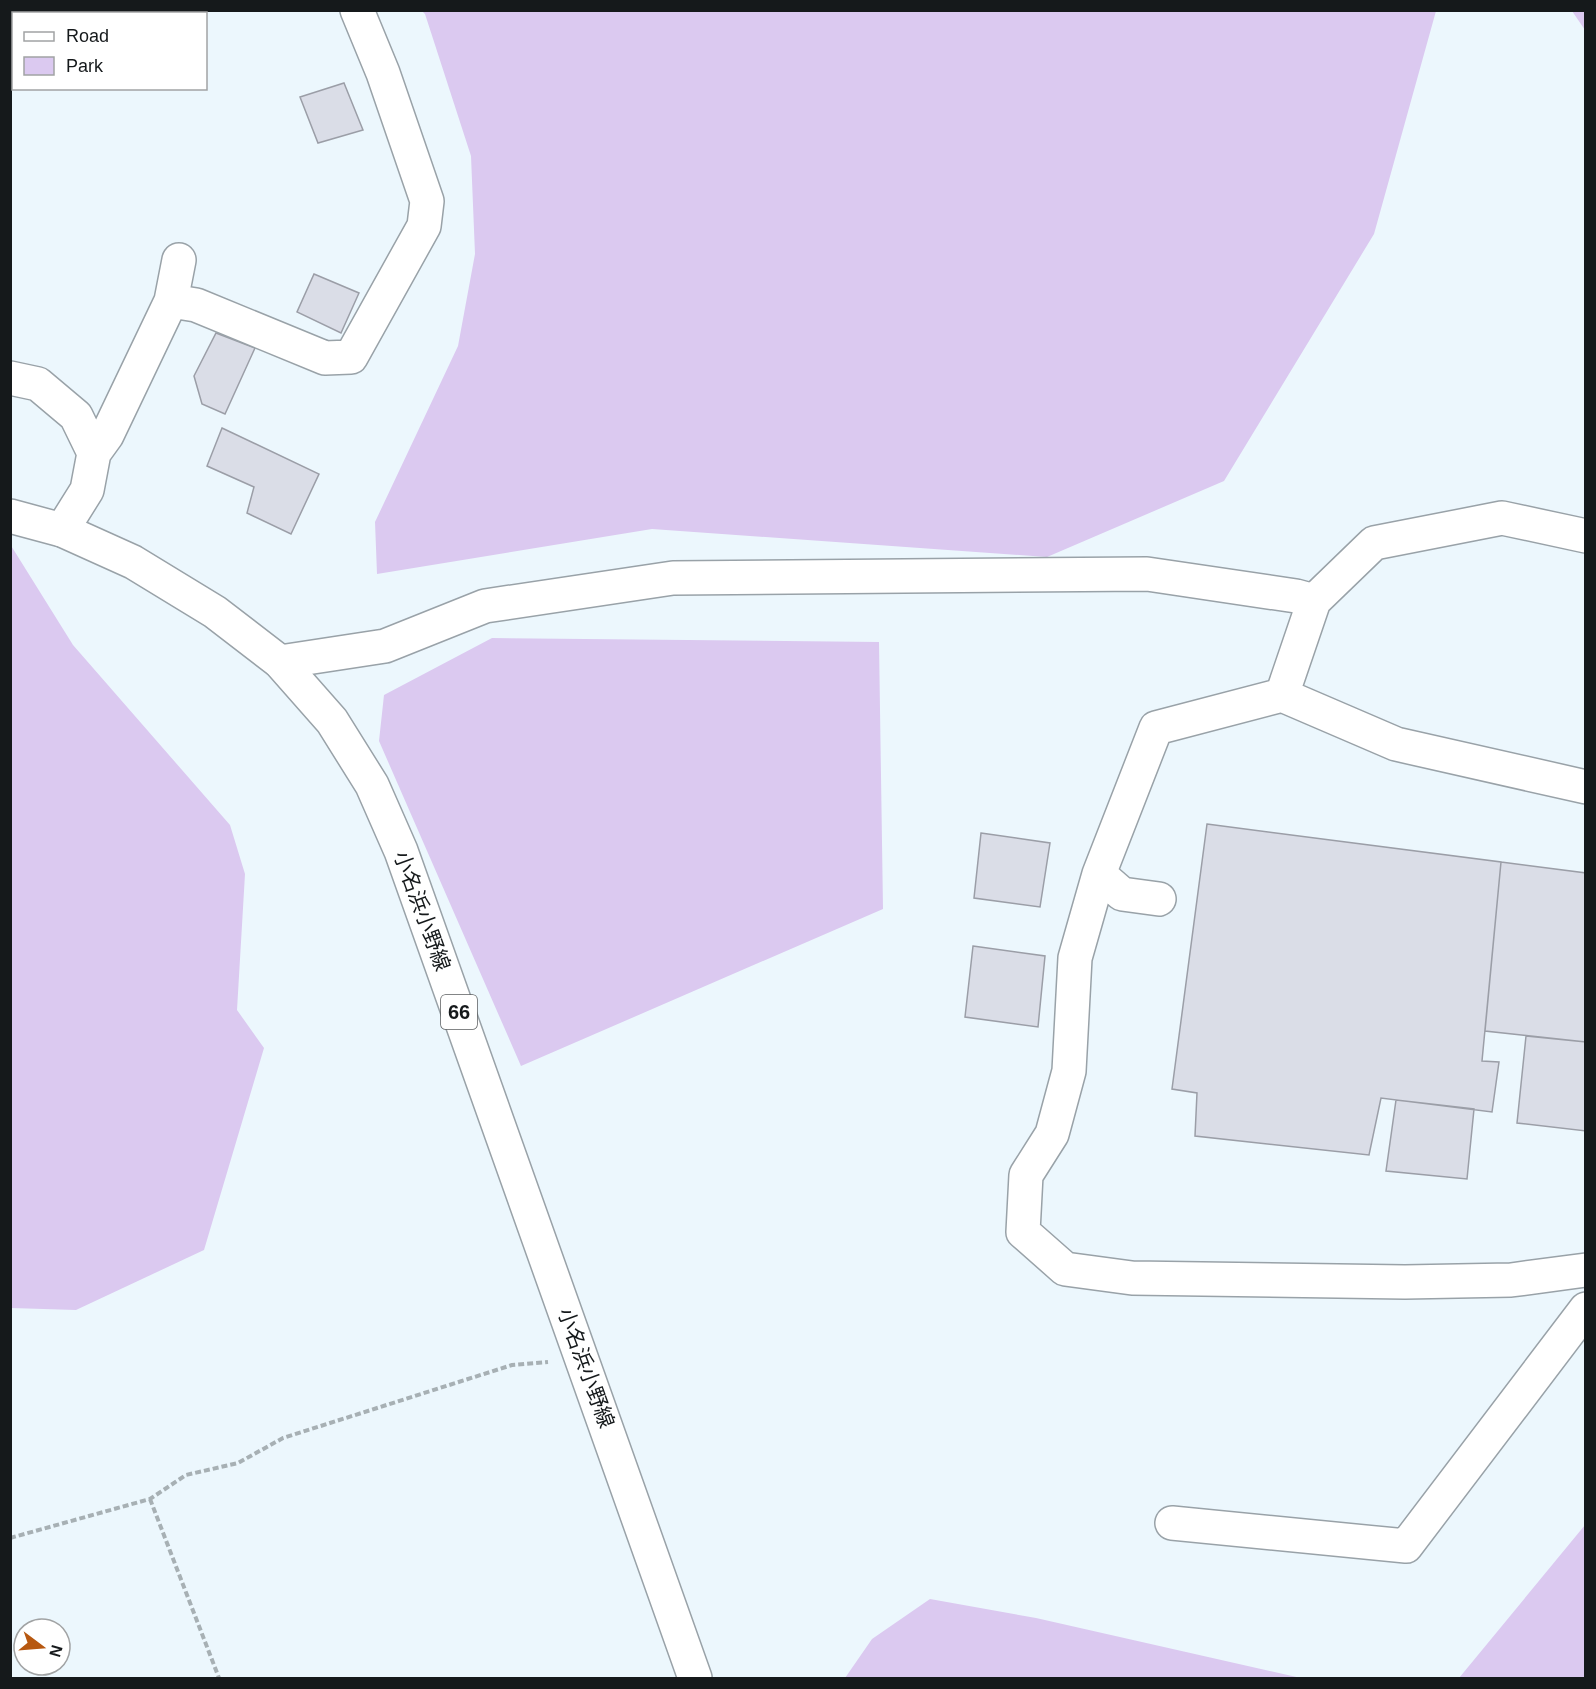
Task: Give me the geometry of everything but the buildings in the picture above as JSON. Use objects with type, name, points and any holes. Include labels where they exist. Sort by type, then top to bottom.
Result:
[{"type":"street","points":[[171,301],[196,305],[325,358],[351,357],[424,226],[427,201],[384,73],[357,10]]},
{"type":"street","points":[[63,530],[87,490],[94,453],[107,435],[171,301],[179,260]]},
{"type":"street","points":[[10,378],[38,384],[76,416],[94,453]]},
{"type":"street","name":"小名浜小野線","points":[[10,516],[63,530],[133,561],[215,612],[280,662],[332,721],[372,785],[401,851],[695,1678]]},
{"type":"street","points":[[1282,694],[1305,598],[1374,543],[1502,518],[1586,536]]},
{"type":"street","points":[[280,662],[386,646],[485,606],[673,578],[1147,574],[1305,598]]},
{"type":"street","points":[[1586,787],[1396,744],[1282,694],[1155,728],[1099,874],[1075,958],[1069,1071],[1052,1134],[1026,1175],[1023,1232],[1065,1269],[1132,1278],[1405,1282],[1511,1280],[1586,1270]]},
{"type":"street","points":[[1099,874],[1122,894],[1159,899]]},
{"type":"street","points":[[1172,1523],[1406,1546],[1586,1309]]},
{"type":"path","points":[[10,1538],[150,1498],[186,1475],[238,1463],[283,1438],[512,1365],[582,1358]]},
{"type":"path","points":[[150,1498],[219,1678]]},
{"type":"green space","points":[[422,11],[1436,11],[1374,234],[1224,481],[1047,557],[652,529],[377,574],[375,522],[458,346],[475,254],[471,156],[425,14]]},
{"type":"green space","points":[[1572,11],[1585,11],[1585,30]]},
{"type":"green space","points":[[10,544],[73,645],[230,825],[245,874],[237,1010],[264,1048],[204,1250],[76,1310],[11,1308]]},
{"type":"green space","points":[[492,638],[879,642],[883,909],[521,1066],[379,741],[384,695]]},
{"type":"green space","points":[[1585,1525],[1585,1678],[1459,1678]]},
{"type":"green space","points":[[930,1599],[1036,1618],[1301,1678],[845,1678],[872,1639]]}]
